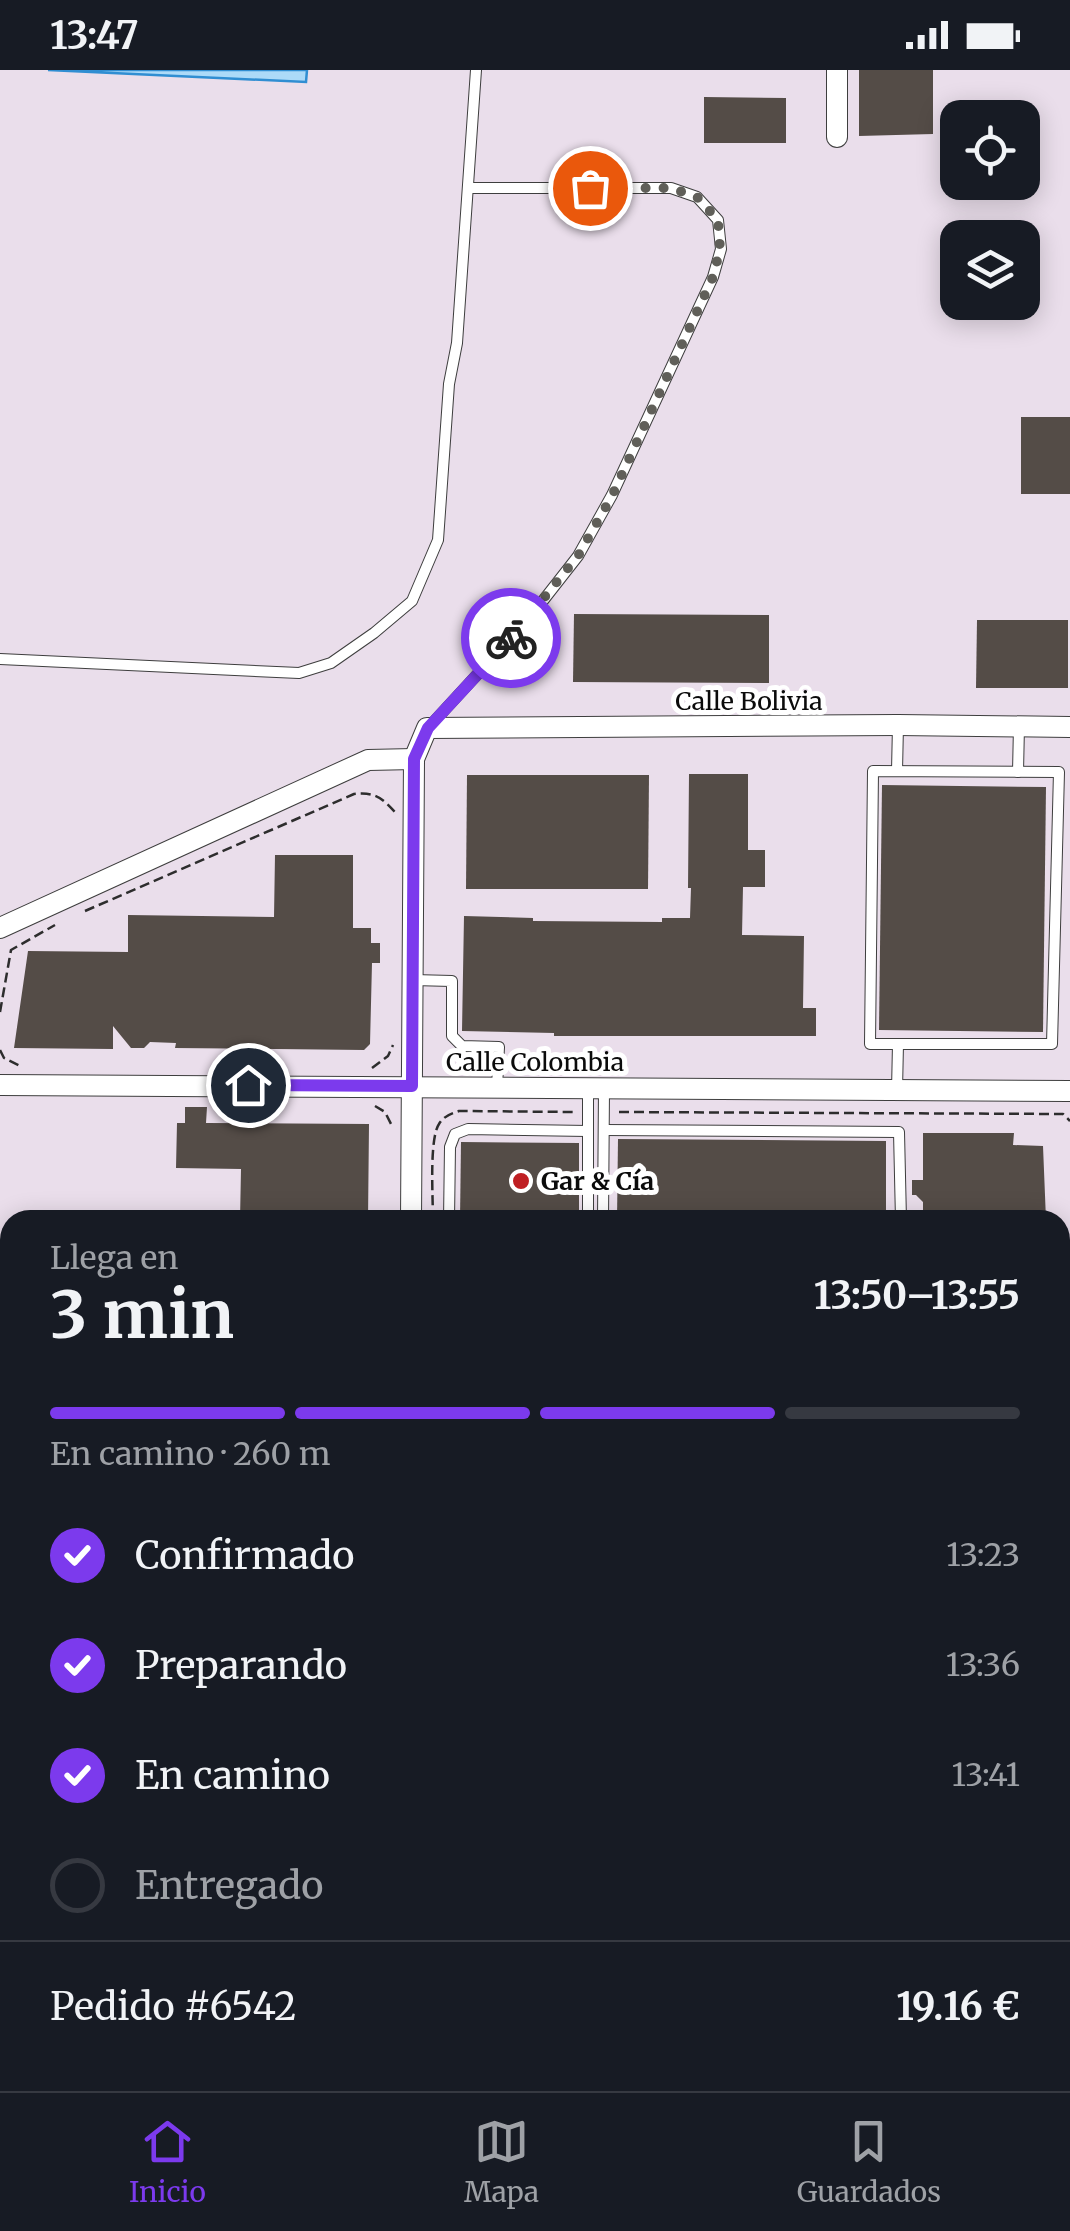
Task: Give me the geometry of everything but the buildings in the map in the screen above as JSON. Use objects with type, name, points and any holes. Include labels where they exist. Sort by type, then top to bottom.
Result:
[{"type":"street","points":[[837,70],[837,137]]},
{"type":"street","name":"Calle Bolivia","points":[[428,728],[1070,727]]},
{"type":"street","points":[[411,1210],[414,759],[428,728]]},
{"type":"street","points":[[0,928],[368,760],[414,759]]},
{"type":"street","name":"Calle Colombia","points":[[0,1085],[1070,1091]]},
{"type":"lane","points":[[0,659],[299,673],[331,662],[412,601],[438,540],[449,384],[457,344],[476,70]]},
{"type":"lane","points":[[428,728],[531,616],[578,556],[612,496],[713,277],[720,249],[718,220],[697,197],[671,188],[468,188]]},
{"type":"lane","points":[[897,771],[898,725]]},
{"type":"lane","points":[[1018,772],[1019,726]]},
{"type":"lane","points":[[874,771],[897,771],[1059,772],[1052,1044],[870,1044],[874,771]]},
{"type":"lane","points":[[413,980],[452,981],[452,1036],[462,1046],[499,1047],[496,1087]]},
{"type":"lane","points":[[897,1090],[898,1044]]},
{"type":"lane","points":[[596,1088],[604,1130],[603,1210]]},
{"type":"lane","points":[[588,1210],[588,1131],[596,1088]]},
{"type":"lane","points":[[450,1210],[450,1147],[455,1134],[468,1129],[588,1131]]},
{"type":"lane","points":[[604,1130],[899,1132],[901,1210]]},
{"type":"path","points":[[79,914],[354,794],[370,792],[395,812]]},
{"type":"path","points":[[0,1012],[11,950],[63,920]]},
{"type":"path","points":[[366,1104],[385,1112],[394,1134]]},
{"type":"shaded area","points":[[0,70],[1070,70],[1070,1210],[0,1210]]},
{"type":"water","points":[[48,70],[307,70],[306,82]]},
{"type":"way so far","points":[[511,638],[578,556],[612,496],[713,277],[720,249],[718,220],[697,197],[671,188],[590,188]]},
{"type":"place","name":"Gar & Cía","points":[[521,1181]]},
{"type":"route","points":[[248,1085],[412,1086],[414,759],[428,728],[511,638]]}]
